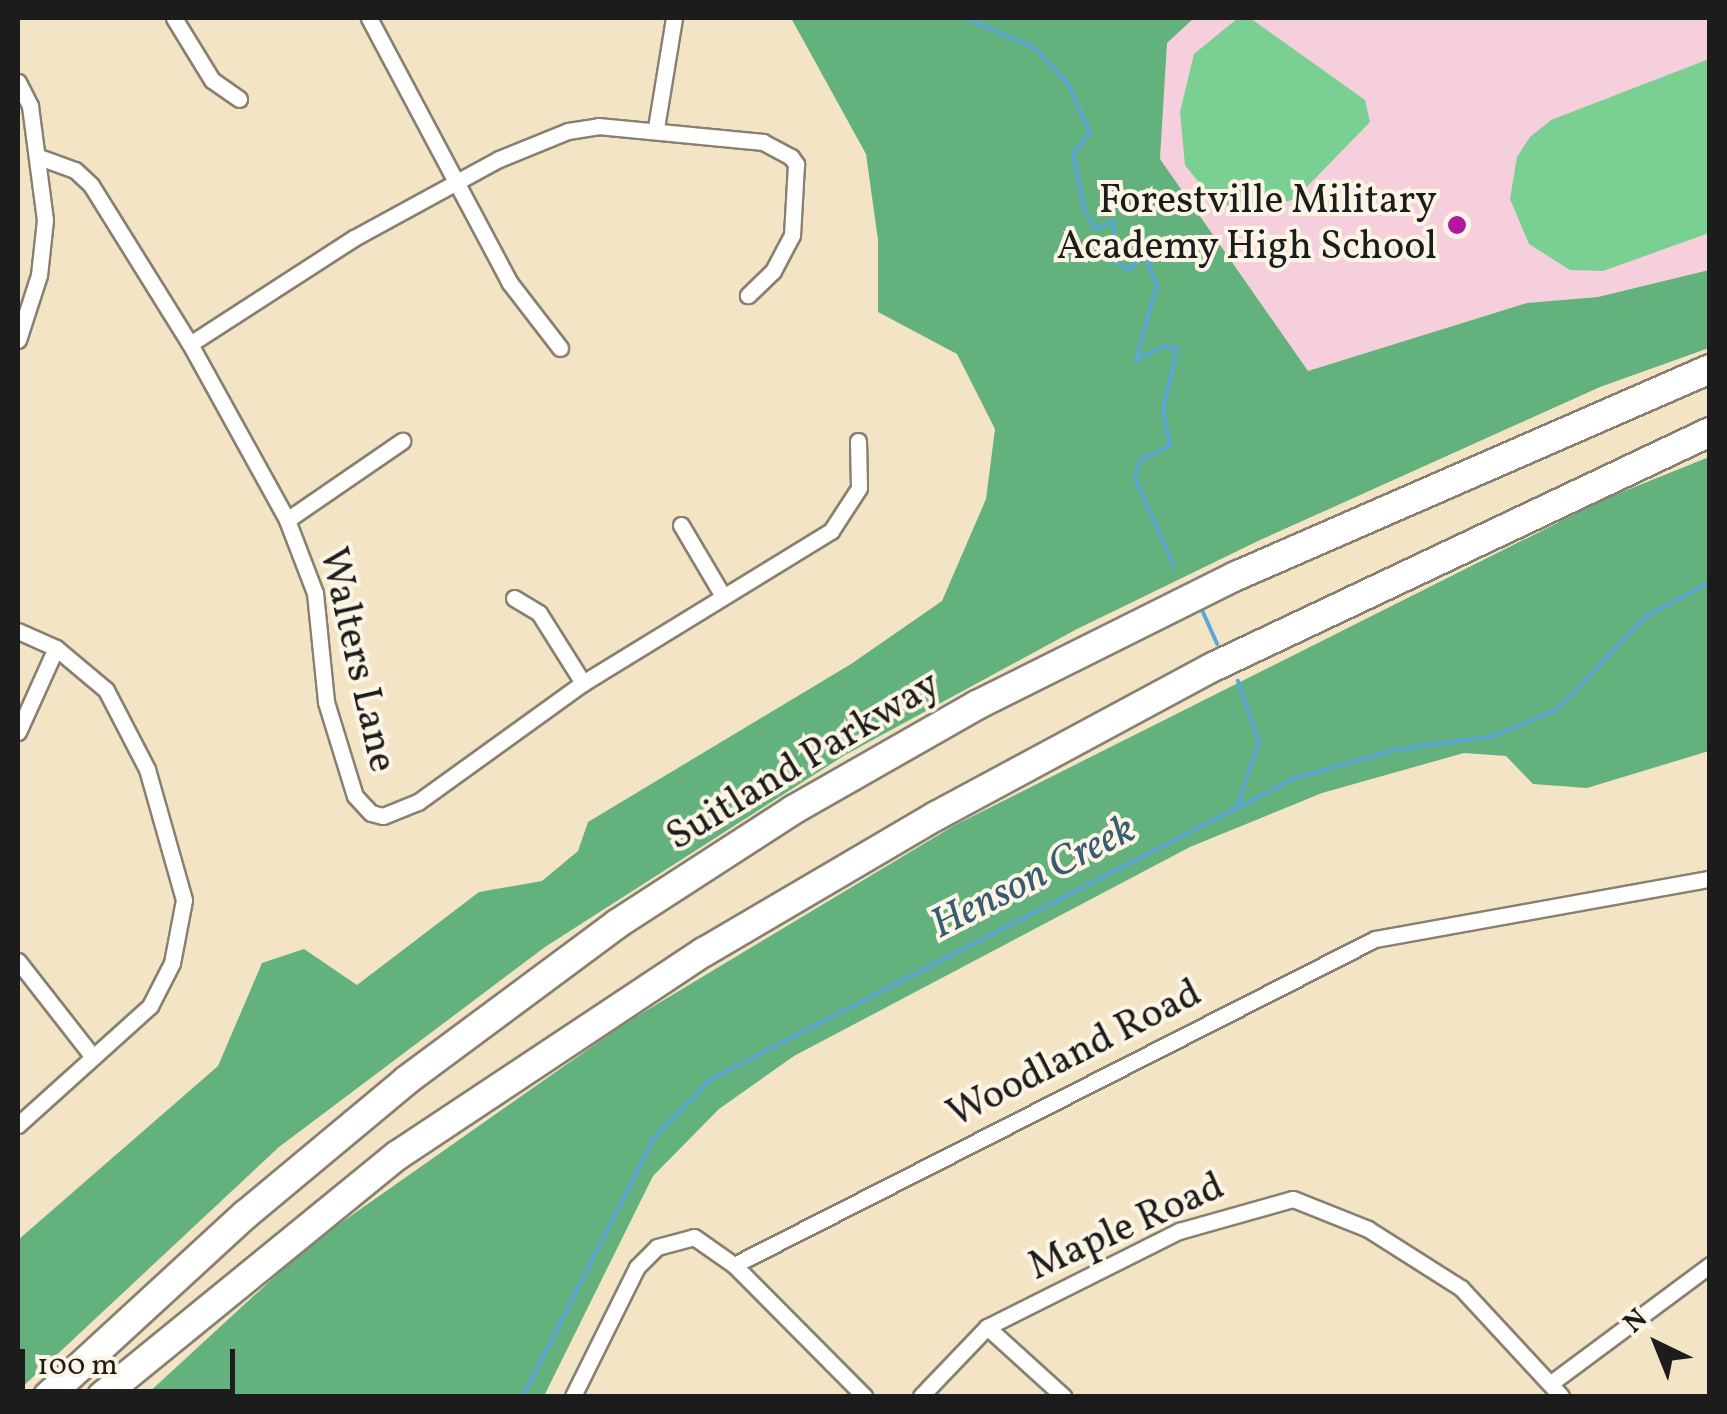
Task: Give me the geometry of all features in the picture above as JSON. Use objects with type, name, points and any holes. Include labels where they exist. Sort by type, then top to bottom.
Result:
[{"type":"highway","name":"Suitland Parkway","points":[[48,1396],[219,1238],[420,1070],[603,934],[794,810],[977,705],[1236,576],[1710,370]]},
{"type":"highway","points":[[102,1396],[398,1155],[704,952],[936,816],[1213,667],[1710,432]]},
{"type":"street","points":[[174,18],[212,80],[239,99]]},
{"type":"street","points":[[369,18],[462,182],[510,283],[560,348]]},
{"type":"street","points":[[656,128],[674,18]]},
{"type":"street","points":[[18,83],[39,158],[46,220],[39,275],[18,340]]},
{"type":"street","points":[[190,344],[354,238],[568,131],[656,128],[741,139],[775,145],[796,164],[792,235],[773,270],[748,294]]},
{"type":"street","name":"Walters Lane","points":[[39,158],[75,170],[91,185],[190,344],[288,520],[315,593],[326,702],[355,796],[370,814],[383,816],[418,802],[583,683],[809,547],[845,518],[859,488],[858,442]]},
{"type":"street","points":[[288,520],[402,441]]},
{"type":"street","points":[[681,525],[723,596]]},
{"type":"street","points":[[514,598],[540,614],[583,683]]},
{"type":"street","points":[[18,631],[56,648],[88,670],[123,720],[147,769],[182,882],[181,926],[163,982],[150,1006],[18,1125]]},
{"type":"street","points":[[18,732],[56,648]]},
{"type":"street","name":"Woodland Road","points":[[734,1265],[1375,939],[1710,879]]},
{"type":"street","points":[[18,960],[93,1057]]},
{"type":"street","name":"Maple Road","points":[[921,1396],[987,1327],[1179,1231],[1292,1199],[1334,1212],[1416,1256],[1495,1318],[1556,1390]]},
{"type":"street","points":[[573,1396],[627,1284],[657,1247],[694,1237],[734,1265],[864,1396]]},
{"type":"street","points":[[1556,1390],[1710,1265]]},
{"type":"street","points":[[987,1327],[1063,1396]]},
{"type":"shaded area","name":"Forestville Military Academy High School","points":[[1194,18],[1709,18],[1709,270],[1598,297],[1527,303],[1308,371],[1160,159],[1167,43]]},
{"type":"green space","points":[[791,18],[1194,18],[1167,43],[1160,159],[1308,371],[1527,303],[1598,297],[1709,270],[1709,348],[1600,387],[1258,541],[1077,629],[845,755],[545,947],[279,1147],[18,1391],[18,1240],[218,1066],[262,963],[304,949],[357,985],[479,892],[542,881],[578,851],[588,822],[851,664],[942,601],[986,499],[995,429],[957,354],[878,312],[878,240],[866,154]]},
{"type":"green space","points":[[1238,18],[1250,18],[1365,100],[1370,122],[1295,199],[1247,213],[1212,199],[1185,165],[1180,112],[1194,54]]},
{"type":"green space","points":[[1709,59],[1709,233],[1603,271],[1570,270],[1529,244],[1510,199],[1517,157],[1530,137],[1551,120]]},
{"type":"green space","points":[[1709,457],[1709,751],[1587,788],[1533,784],[1506,756],[1464,753],[1322,793],[1190,847],[794,1056],[719,1109],[653,1176],[544,1396],[145,1396],[308,1246],[624,1024],[955,825],[1607,498]]},
{"type":"waterway","points":[[966,18],[1036,49],[1068,84],[1090,133],[1073,154],[1085,212],[1096,229],[1114,221],[1114,261],[1129,270],[1144,255],[1157,285],[1136,360],[1165,346],[1177,349],[1163,410],[1170,446],[1140,460],[1135,478],[1174,566]]},
{"type":"waterway","name":"Henson Creek","points":[[523,1396],[654,1138],[711,1079],[1295,778],[1394,750],[1494,736],[1558,709],[1645,617],[1710,582]]},
{"type":"waterway","points":[[1202,610],[1217,644]]},
{"type":"waterway","points":[[1237,806],[1259,742],[1238,681]]},
{"type":"place","name":"Forestville Military Academy High School","points":[[1457,225]]}]
